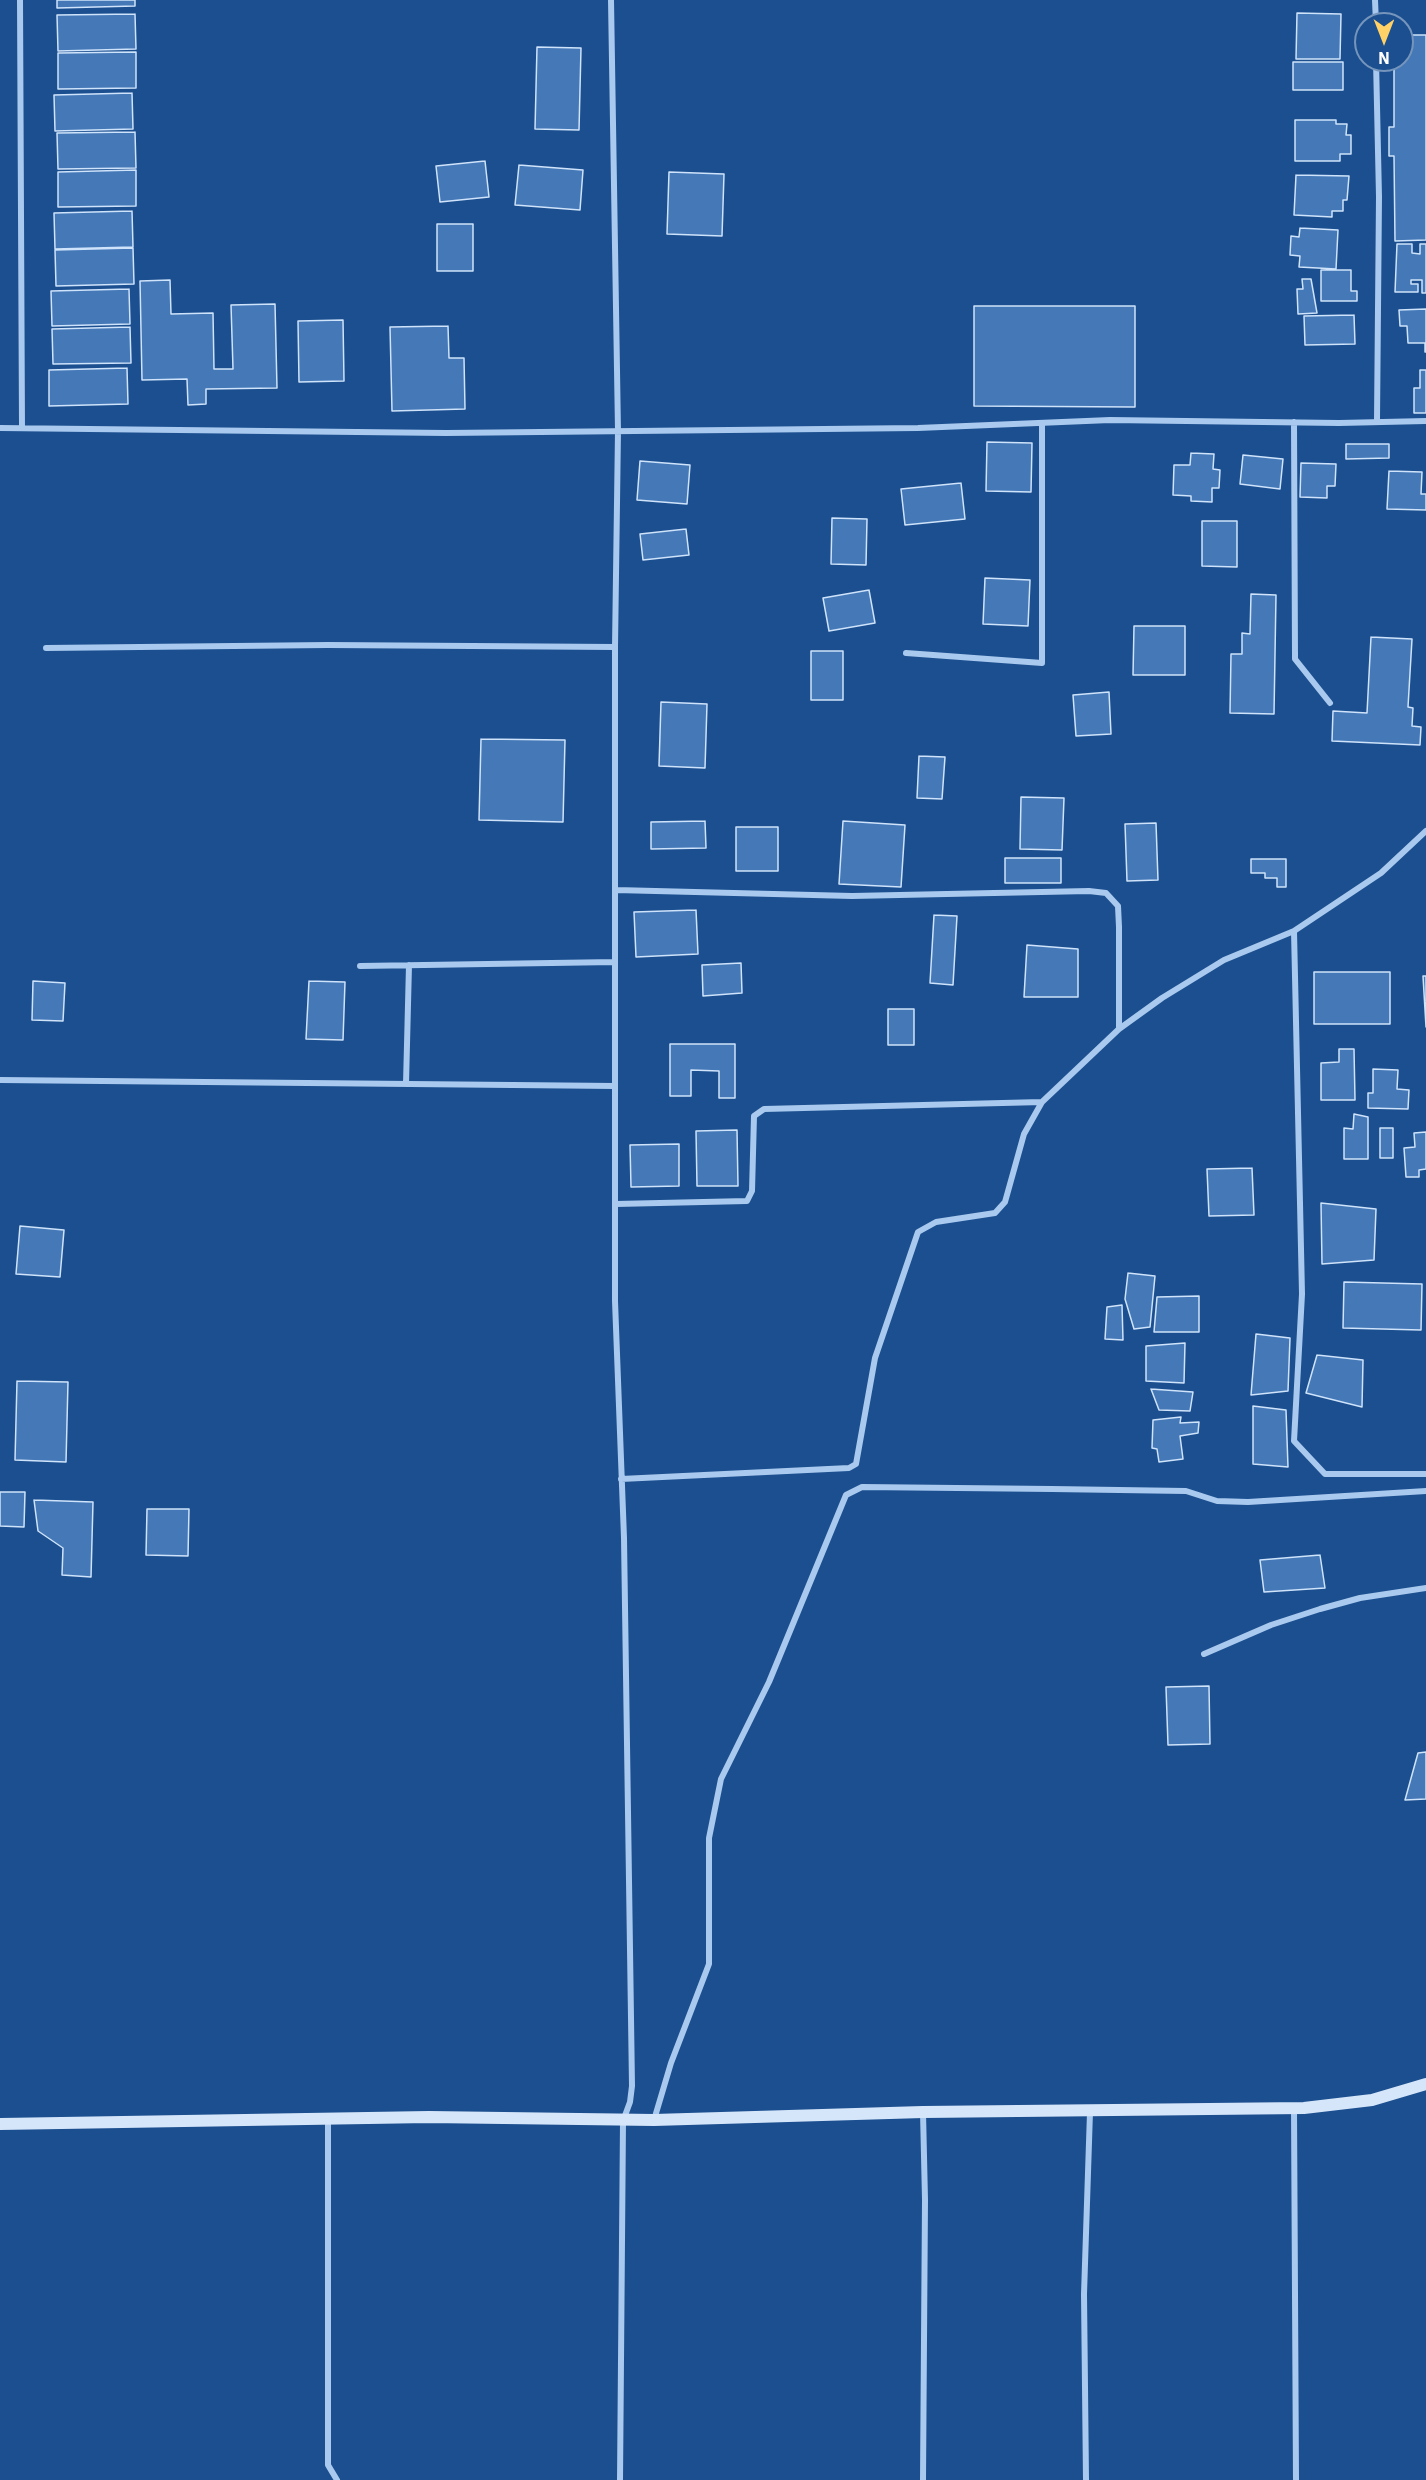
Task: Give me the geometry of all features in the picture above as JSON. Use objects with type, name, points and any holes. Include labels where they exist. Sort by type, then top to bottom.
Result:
[{"type":"main road","points":[[0,2124],[429,2116],[654,2121],[923,2112],[1090,2112],[1294,2108],[1340,2106],[1372,2100],[1425,2085]]},
{"type":"street","points":[[20,0],[22,427]]},
{"type":"street","points":[[611,0],[618,431],[615,647],[615,1301],[621,1479],[632,2086],[628,2112],[623,2121],[620,2480]]},
{"type":"street","points":[[1376,72],[1379,197],[1377,420]]},
{"type":"street","points":[[0,428],[446,433],[918,428],[1110,420],[1426,421]]},
{"type":"street","points":[[1294,422],[1296,659],[1330,703]]},
{"type":"street","points":[[906,653],[1042,663],[1042,423]]},
{"type":"street","points":[[46,648],[615,647]]},
{"type":"street","points":[[621,1479],[849,1468],[856,1464],[875,1358],[918,1232],[936,1222],[995,1213],[1005,1202],[1024,1134],[1042,1102],[1119,1029],[1162,998],[1224,960],[1294,932],[1381,873],[1426,831]]},
{"type":"street","points":[[616,890],[852,896],[1089,891],[1106,893],[1118,906],[1119,1029]]},
{"type":"street","points":[[1294,932],[1302,1294],[1294,1441],[1325,1474],[1426,1474]]},
{"type":"street","points":[[360,966],[615,962]]},
{"type":"street","points":[[406,1084],[409,965]]},
{"type":"street","points":[[0,1080],[615,1086]]},
{"type":"street","points":[[616,1204],[747,1201],[752,1191],[754,1116],[764,1109],[1042,1102]]},
{"type":"street","points":[[654,2121],[671,2063],[709,1964],[709,1838],[721,1779],[769,1682],[846,1495],[862,1487],[1186,1491],[1216,1501],[1248,1502],[1426,1491]]},
{"type":"street","points":[[1204,1654],[1271,1625],[1320,1609],[1360,1598],[1426,1588]]},
{"type":"street","points":[[1294,2108],[1296,2480]]},
{"type":"street","points":[[923,2112],[925,2200],[923,2480]]},
{"type":"street","points":[[1086,2480],[1084,2295],[1090,2112]]},
{"type":"street","points":[[328,2119],[327,2456],[328,2464],[337,2480]]},
{"type":"building","points":[[57,0],[135,0],[135,6],[57,8]]},
{"type":"building","points":[[1297,13],[1341,14],[1340,59],[1296,59]]},
{"type":"building","points":[[135,14],[136,49],[58,51],[57,15]]},
{"type":"building","points":[[1414,35],[1426,35],[1426,240],[1395,241],[1394,156],[1389,156],[1389,127],[1394,127],[1394,72],[1414,72]]},
{"type":"building","points":[[537,47],[581,48],[579,130],[535,129]]},
{"type":"building","points":[[136,52],[136,88],[58,89],[58,53]]},
{"type":"building","points":[[1293,62],[1343,62],[1343,90],[1293,90]]},
{"type":"building","points":[[132,93],[133,129],[55,131],[54,95]]},
{"type":"building","points":[[1295,120],[1336,120],[1336,124],[1347,124],[1346,135],[1351,135],[1351,154],[1340,154],[1340,161],[1295,161]]},
{"type":"building","points":[[135,132],[136,168],[58,169],[57,133]]},
{"type":"building","points":[[485,161],[489,197],[440,202],[436,166]]},
{"type":"building","points":[[519,165],[583,170],[580,210],[515,205]]},
{"type":"building","points":[[136,170],[136,206],[58,207],[58,172]]},
{"type":"building","points":[[669,172],[724,174],[722,236],[667,234]]},
{"type":"building","points":[[1296,175],[1349,176],[1347,200],[1343,200],[1343,211],[1332,211],[1332,217],[1294,215]]},
{"type":"building","points":[[132,211],[133,247],[55,249],[54,213]]},
{"type":"building","points":[[437,224],[473,224],[473,271],[437,271]]},
{"type":"building","points":[[1300,228],[1338,230],[1336,269],[1299,267],[1300,256],[1290,255],[1291,236],[1299,237]]},
{"type":"building","points":[[1397,244],[1412,244],[1412,253],[1420,254],[1420,244],[1426,244],[1426,293],[1422,293],[1422,280],[1411,280],[1411,284],[1418,284],[1418,292],[1395,292]]},
{"type":"building","points":[[133,248],[134,284],[56,286],[55,250]]},
{"type":"building","points":[[1321,270],[1351,270],[1351,291],[1357,291],[1357,301],[1321,301]]},
{"type":"building","points":[[1302,279],[1311,279],[1317,313],[1298,314],[1297,289],[1303,289]]},
{"type":"building","points":[[170,280],[171,314],[213,313],[214,369],[233,369],[231,305],[275,304],[277,388],[206,389],[206,404],[188,405],[187,379],[142,380],[140,281]]},
{"type":"building","points":[[129,289],[130,324],[52,326],[51,291]]},
{"type":"building","points":[[974,306],[1135,306],[1135,407],[974,406]]},
{"type":"building","points":[[1426,309],[1425,352],[1425,343],[1408,343],[1407,326],[1400,326],[1399,310]]},
{"type":"building","points":[[1354,315],[1355,344],[1305,345],[1304,316]]},
{"type":"building","points":[[343,320],[344,381],[299,382],[298,321]]},
{"type":"building","points":[[448,326],[449,358],[464,358],[465,409],[392,411],[390,327]]},
{"type":"building","points":[[130,327],[131,363],[53,364],[52,329]]},
{"type":"building","points":[[127,368],[128,404],[49,406],[49,370]]},
{"type":"building","points":[[1420,370],[1426,370],[1426,413],[1414,413],[1414,388],[1420,388]]},
{"type":"building","points":[[987,442],[1032,443],[1031,492],[986,491]]},
{"type":"building","points":[[1346,444],[1389,444],[1389,458],[1346,459]]},
{"type":"building","points":[[1191,453],[1214,454],[1213,469],[1220,470],[1219,488],[1212,488],[1212,502],[1191,501],[1191,496],[1173,495],[1174,465],[1190,465]]},
{"type":"building","points":[[1243,455],[1283,459],[1280,489],[1240,484]]},
{"type":"building","points":[[640,461],[690,465],[687,504],[637,500]]},
{"type":"building","points":[[1301,463],[1336,464],[1335,486],[1327,486],[1327,498],[1300,497]]},
{"type":"building","points":[[1389,471],[1422,472],[1421,494],[1426,494],[1426,510],[1387,509]]},
{"type":"building","points":[[961,483],[965,519],[905,525],[901,489]]},
{"type":"building","points":[[832,518],[867,519],[866,565],[831,564]]},
{"type":"building","points":[[1202,521],[1237,521],[1237,567],[1202,566]]},
{"type":"building","points":[[686,529],[689,555],[643,560],[640,534]]},
{"type":"building","points":[[985,578],[1030,580],[1028,626],[983,624]]},
{"type":"building","points":[[869,590],[875,623],[829,631],[823,598]]},
{"type":"building","points":[[1251,594],[1276,595],[1274,714],[1230,713],[1231,654],[1242,654],[1242,633],[1250,634]]},
{"type":"building","points":[[1134,626],[1185,626],[1185,675],[1133,675]]},
{"type":"building","points":[[1371,637],[1412,639],[1408,707],[1413,708],[1412,726],[1421,727],[1420,745],[1332,741],[1333,711],[1367,713]]},
{"type":"building","points":[[811,651],[843,651],[843,700],[811,700]]},
{"type":"building","points":[[1109,692],[1111,734],[1076,736],[1073,695]]},
{"type":"building","points":[[661,702],[707,704],[705,768],[659,766]]},
{"type":"building","points":[[481,739],[565,740],[563,822],[479,820]]},
{"type":"building","points":[[919,756],[945,757],[942,799],[917,798]]},
{"type":"building","points":[[1021,797],[1064,798],[1062,850],[1020,849]]},
{"type":"building","points":[[705,821],[706,848],[651,849],[651,822]]},
{"type":"building","points":[[843,821],[905,825],[901,887],[839,884]]},
{"type":"building","points":[[1156,823],[1158,880],[1127,881],[1125,824]]},
{"type":"building","points":[[736,827],[778,827],[778,871],[736,871]]},
{"type":"building","points":[[1005,858],[1061,858],[1061,883],[1005,883]]},
{"type":"building","points":[[1251,859],[1286,859],[1286,887],[1277,887],[1277,878],[1265,878],[1265,873],[1251,873]]},
{"type":"building","points":[[696,910],[698,954],[636,957],[634,912]]},
{"type":"building","points":[[934,915],[957,916],[953,985],[930,983]]},
{"type":"building","points":[[1027,945],[1078,949],[1078,997],[1024,997]]},
{"type":"building","points":[[741,963],[742,993],[703,996],[702,965]]},
{"type":"building","points":[[1314,972],[1390,972],[1390,1024],[1314,1024]]},
{"type":"building","points":[[1423,976],[1426,976],[1426,1027]]},
{"type":"building","points":[[33,981],[65,983],[63,1021],[32,1020]]},
{"type":"building","points":[[309,981],[345,982],[343,1040],[306,1039]]},
{"type":"building","points":[[888,1009],[914,1009],[914,1045],[888,1045]]},
{"type":"building","points":[[670,1044],[735,1044],[735,1098],[719,1098],[719,1071],[691,1070],[691,1096],[670,1096]]},
{"type":"building","points":[[1339,1049],[1354,1049],[1355,1100],[1321,1100],[1321,1063],[1339,1062]]},
{"type":"building","points":[[1373,1069],[1398,1070],[1397,1089],[1409,1090],[1408,1109],[1368,1108],[1368,1093],[1373,1093]]},
{"type":"building","points":[[1354,1114],[1368,1117],[1368,1159],[1344,1159],[1344,1128],[1353,1129]]},
{"type":"building","points":[[1380,1128],[1393,1128],[1393,1158],[1380,1158]]},
{"type":"building","points":[[737,1130],[738,1186],[697,1186],[696,1131]]},
{"type":"building","points":[[1426,1132],[1426,1169],[1419,1170],[1419,1177],[1406,1177],[1404,1148],[1415,1147],[1414,1133]]},
{"type":"building","points":[[679,1144],[679,1186],[631,1187],[630,1145]]},
{"type":"building","points":[[1252,1168],[1254,1215],[1209,1216],[1207,1169]]},
{"type":"building","points":[[1321,1203],[1376,1209],[1374,1260],[1322,1264]]},
{"type":"building","points":[[20,1226],[64,1230],[60,1277],[16,1274]]},
{"type":"building","points":[[1128,1273],[1155,1276],[1150,1327],[1134,1329],[1125,1299]]},
{"type":"building","points":[[1344,1282],[1422,1284],[1421,1330],[1343,1328]]},
{"type":"building","points":[[1199,1296],[1199,1332],[1154,1332],[1157,1297]]},
{"type":"building","points":[[1122,1305],[1123,1340],[1105,1339],[1107,1307]]},
{"type":"building","points":[[1256,1334],[1290,1338],[1288,1391],[1251,1395]]},
{"type":"building","points":[[1185,1343],[1184,1383],[1146,1381],[1146,1346]]},
{"type":"building","points":[[1317,1355],[1363,1360],[1362,1407],[1306,1393]]},
{"type":"building","points":[[17,1381],[68,1382],[66,1462],[15,1460]]},
{"type":"building","points":[[1151,1389],[1193,1392],[1190,1411],[1159,1410]]},
{"type":"building","points":[[1253,1406],[1286,1410],[1288,1467],[1253,1464]]},
{"type":"building","points":[[1181,1417],[1180,1423],[1199,1422],[1198,1433],[1180,1436],[1183,1459],[1159,1462],[1157,1449],[1152,1448],[1153,1420]]},
{"type":"building","points":[[0,1492],[25,1492],[24,1527],[0,1526]]},
{"type":"building","points":[[34,1500],[93,1502],[91,1577],[62,1575],[63,1548],[38,1531]]},
{"type":"building","points":[[147,1509],[189,1509],[188,1556],[146,1555]]},
{"type":"building","points":[[1320,1555],[1325,1588],[1264,1592],[1260,1560]]},
{"type":"building","points":[[1209,1686],[1210,1744],[1168,1745],[1166,1687]]},
{"type":"building","points":[[1426,1752],[1426,1799],[1405,1800],[1418,1753]]}]
